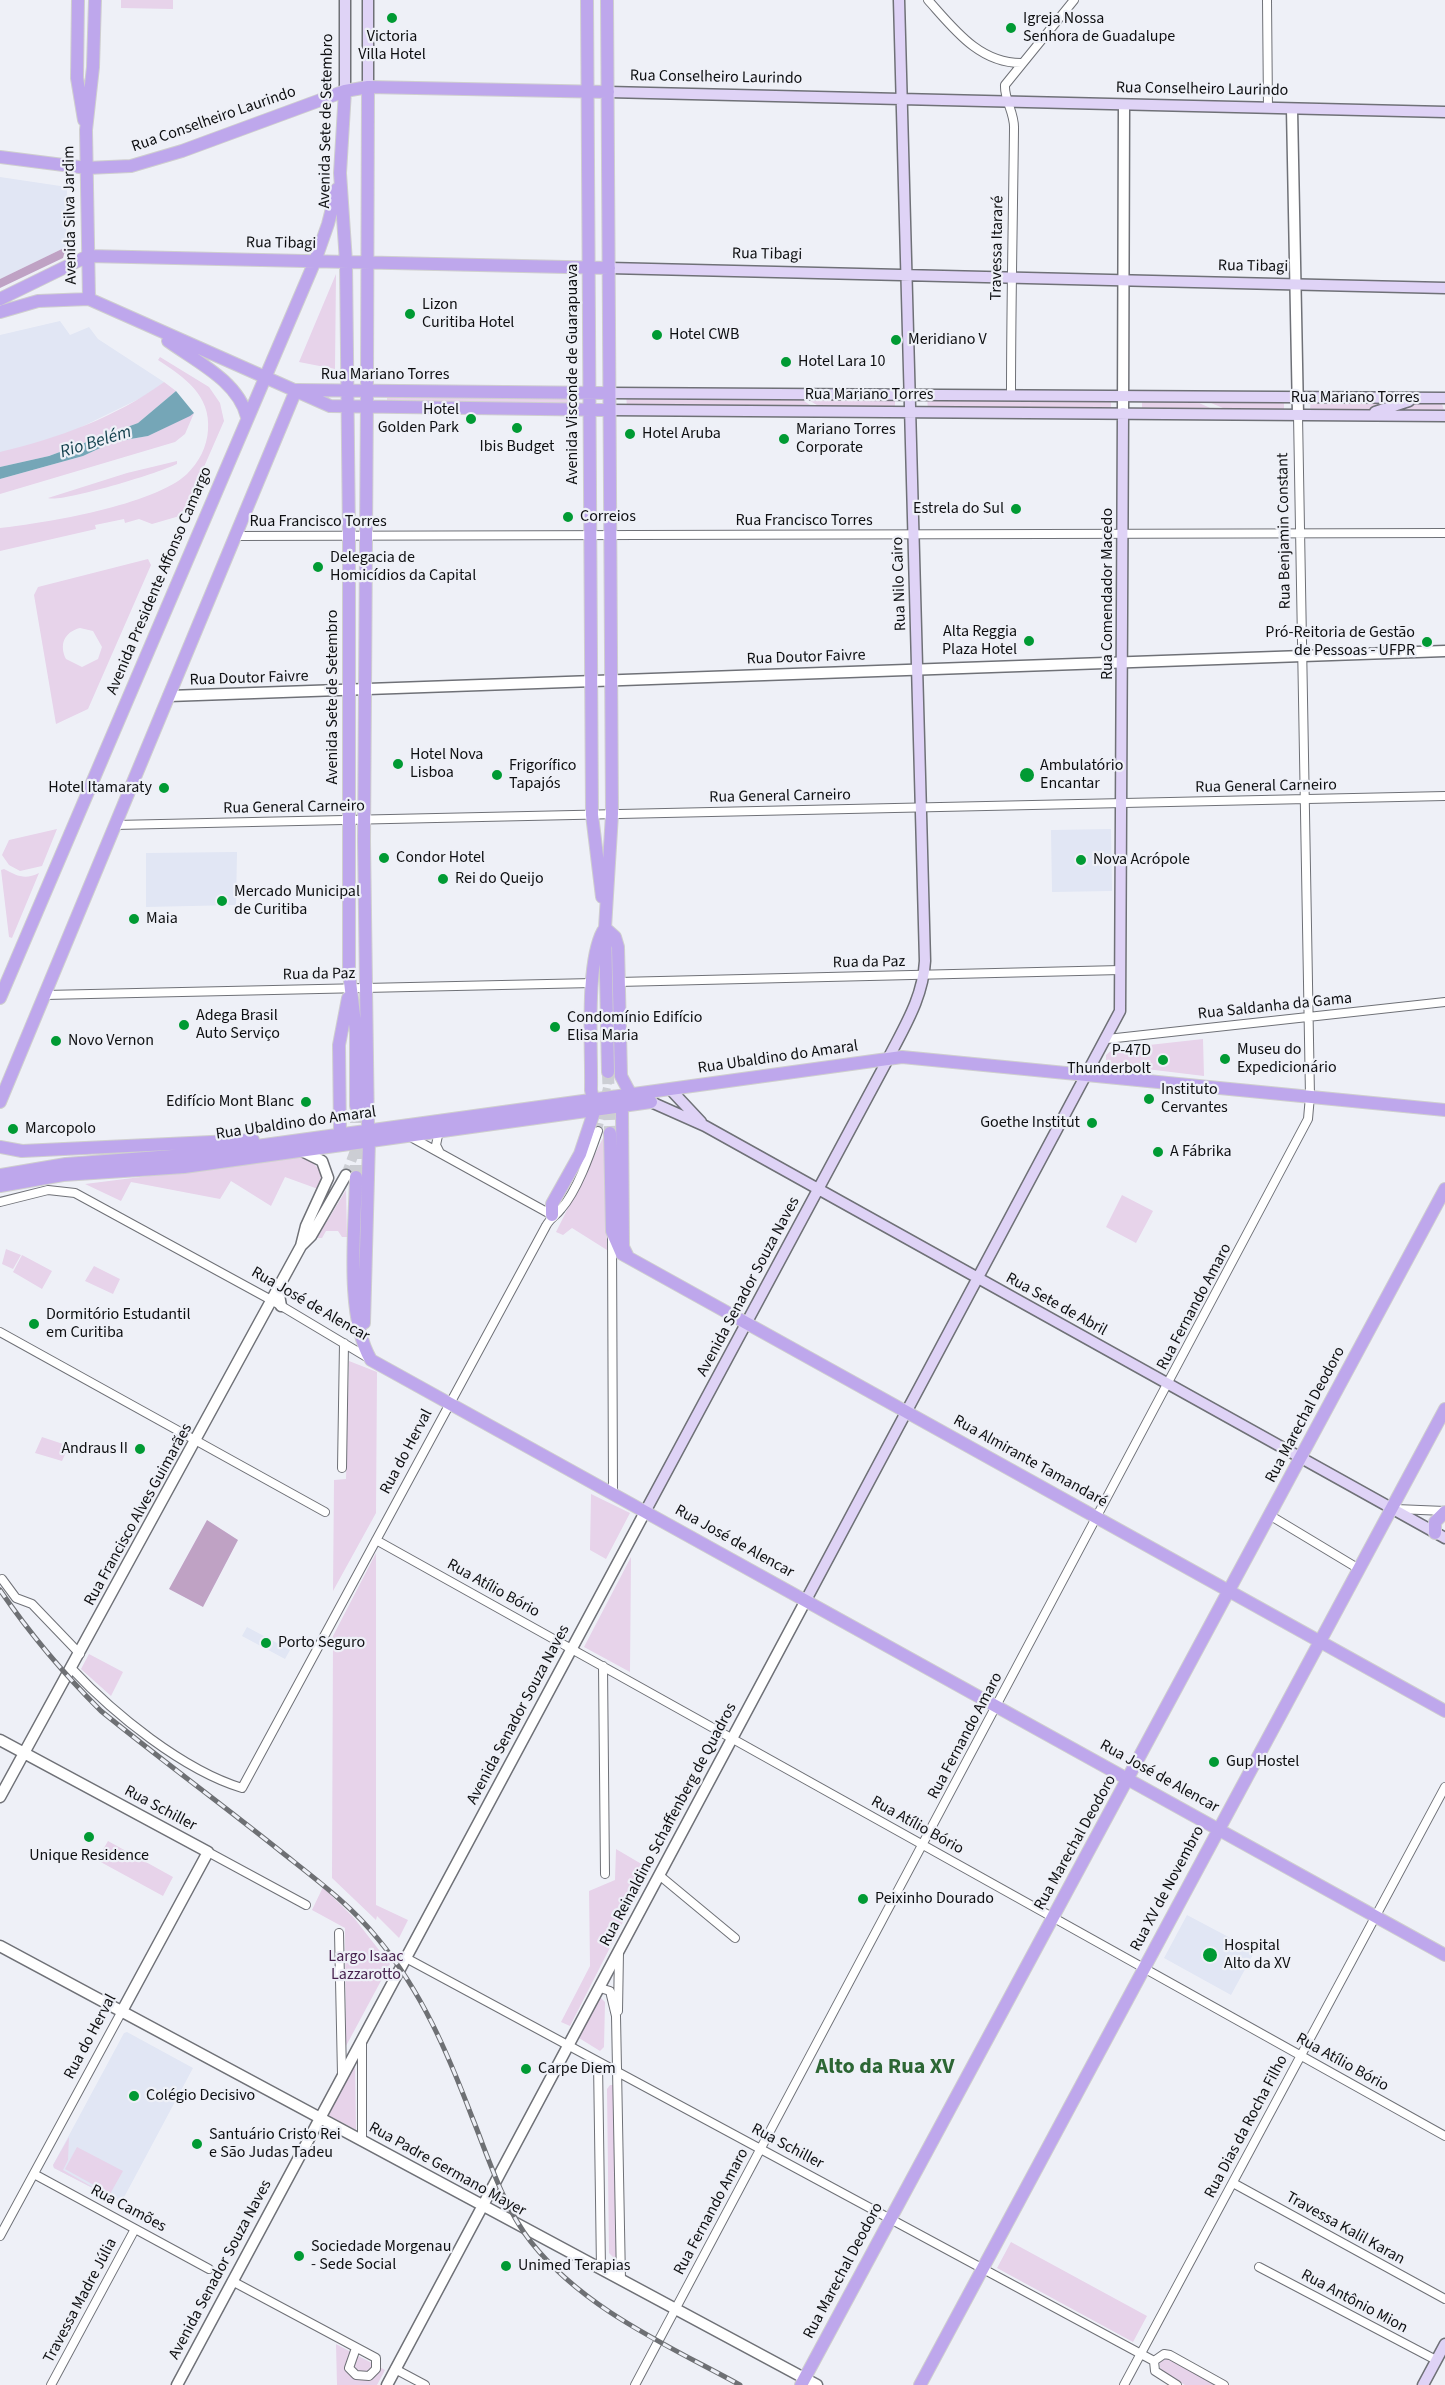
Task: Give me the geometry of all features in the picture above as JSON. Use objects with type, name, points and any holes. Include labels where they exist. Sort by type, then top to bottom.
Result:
[{"type":"main road","name":"Avenida Silva Jardim","points":[[78,0],[77,78],[86,130]]},
{"type":"main road","name":"Avenida Silva Jardim","points":[[89,299],[86,130],[93,67],[95,0]]},
{"type":"main road","name":"Avenida Sete de Setembro","points":[[345,0],[345,91],[340,173],[346,262],[350,537],[350,988],[356,1032],[356,1106]]},
{"type":"main road","name":"Avenida Sete de Setembro","points":[[363,1347],[369,1033],[364,988],[364,536],[369,262],[368,0]]},
{"type":"main road","name":"Avenida Visconde de Guarapuava","points":[[587,0],[592,815],[605,928]]},
{"type":"main road","name":"Avenida Visconde de Guarapuava","points":[[607,0],[612,814],[605,928],[608,1072]]},
{"type":"main road","name":"Rua Nilo Cairo","points":[[888,1059],[918,1000],[924,975],[899,0]]},
{"type":"main road","name":"Rua Conselheiro Laurindo","points":[[0,157],[87,168],[118,168],[146,163],[345,91],[368,87],[1445,112]]},
{"type":"main road","points":[[588,192],[608,167]]},
{"type":"main road","name":"Avenida Presidente Affonso Camargo","points":[[0,998],[315,261],[328,224],[340,173]]},
{"type":"main road","name":"Rua Tibagi","points":[[88,256],[1445,288]]},
{"type":"main road","points":[[0,299],[88,256]]},
{"type":"main road","points":[[0,312],[38,301],[89,299]]},
{"type":"main road","name":"Rua Mariano Torres","points":[[89,299],[264,378],[296,390],[317,403],[348,408],[1445,416]]},
{"type":"main road","points":[[589,299],[609,326]]},
{"type":"main road","points":[[146,325],[232,388],[241,399],[247,417]]},
{"type":"main road","name":"Rua Mariano Torres","points":[[296,390],[348,391],[367,387],[609,393],[1445,398]]},
{"type":"main road","points":[[0,1102],[296,390]]},
{"type":"main road","points":[[796,394],[822,411]]},
{"type":"main road","points":[[1188,396],[1228,414]]},
{"type":"main road","points":[[1367,415],[1416,398]]},
{"type":"main road","name":"Rua Comendador Macedo","points":[[978,1278],[1120,1011],[1123,413]]},
{"type":"main road","points":[[590,498],[610,466]]},
{"type":"main road","points":[[591,584],[611,619]]},
{"type":"main road","points":[[552,1215],[552,1204],[580,1154],[594,1104],[593,983],[596,950],[605,928],[615,937],[618,947],[621,1076],[631,1095]]},
{"type":"main road","points":[[340,1134],[339,1045],[350,988]]},
{"type":"main road","name":"Rua Ubaldino do Amaral","points":[[117,1167],[340,1134],[407,1136],[594,1104],[631,1095],[909,1057],[1445,1110]]},
{"type":"main road","name":"Avenida Senador Souza Naves","points":[[645,1512],[888,1059]]},
{"type":"main road","points":[[671,1090],[705,1126]]},
{"type":"main road","name":"Rua Ubaldino do Amaral","points":[[117,1167],[191,1166],[299,1150],[368,1136],[594,1104],[622,1105],[651,1102]]},
{"type":"main road","name":"Rua Sete de Abril","points":[[651,1102],[705,1126],[1440,1536]]},
{"type":"main road","points":[[622,1105],[623,1247],[626,1256]]},
{"type":"main road","points":[[604,1132],[612,1232],[617,1247],[626,1256]]},
{"type":"main road","points":[[0,1147],[22,1151],[216,1141],[275,1142]]},
{"type":"main road","points":[[0,1175],[53,1165],[117,1167]]},
{"type":"main road","points":[[0,1186],[117,1167]]},
{"type":"main road","points":[[351,1176],[356,1322],[363,1347],[371,1360]]},
{"type":"main road","name":"Rua Marechal Deodoro","points":[[803,2382],[1130,1779],[1445,1189]]},
{"type":"main road","name":"Rua Almirante Tamandaré","points":[[626,1256],[1445,1711]]},
{"type":"main road","name":"Rua Reinaldino Schaffenberg de Quadros","points":[[806,1600],[978,1278]]},
{"type":"main road","name":"Rua José de Alencar","points":[[371,1360],[1445,1955]]},
{"type":"main road","name":"Rua XV de Novembro","points":[[920,2385],[1445,1408]]},
{"type":"main road","points":[[1440,1536],[1435,1522],[1445,1511]]},
{"type":"main road","points":[[1423,2385],[1445,2344]]},
{"type":"street","points":[[928,0],[956,30],[985,55],[995,61],[1021,63]]},
{"type":"street","points":[[1008,102],[1005,85],[1074,0]]},
{"type":"street","points":[[1267,0],[1268,108]]},
{"type":"street","name":"Travessa Itararé","points":[[1008,102],[1015,119],[1011,395]]},
{"type":"street","name":"Rua Comendador Macedo","points":[[1123,413],[1124,105]]},
{"type":"street","name":"Rua Benjamin Constant","points":[[1292,108],[1310,1096]]},
{"type":"street","name":"Rua Francisco Torres","points":[[236,536],[1445,533]]},
{"type":"street","name":"Rua Doutor Faivre","points":[[169,696],[1445,651]]},
{"type":"street","name":"Rua General Carneiro","points":[[115,825],[1445,796]]},
{"type":"street","name":"Rua da Paz","points":[[618,982],[1122,970]]},
{"type":"street","name":"Rua da Paz","points":[[45,995],[593,983]]},
{"type":"street","name":"Rua Saldanha da Gama","points":[[1107,1039],[1445,1002]]},
{"type":"street","name":"Rua Fernando Amaro","points":[[635,2385],[1304,1130],[1310,1096]]},
{"type":"street","points":[[439,1131],[436,1144],[440,1153]]},
{"type":"street","name":"Rua do Herval","points":[[72,1668],[119,1714],[159,1745],[242,1788],[552,1215],[561,1210],[604,1132]]},
{"type":"street","points":[[407,1136],[552,1215]]},
{"type":"street","name":"Rua Francisco Alves Guimarães","points":[[299,1150],[322,1161],[327,1178],[306,1226],[301,1246]]},
{"type":"street","name":"Rua Francisco Alves Guimarães","points":[[0,1797],[26,1754],[196,1441],[277,1303],[280,1283],[301,1246],[311,1236],[351,1176]]},
{"type":"street","name":"Rua José de Alencar","points":[[0,1202],[48,1190],[75,1193],[277,1303],[371,1360]]},
{"type":"street","points":[[612,1232],[613,1494]]},
{"type":"street","points":[[612,1268],[626,1256]]},
{"type":"street","points":[[0,1332],[325,1512]]},
{"type":"street","points":[[342,1468],[344,1343]]},
{"type":"street","points":[[1392,1509],[1445,1511]]},
{"type":"street","name":"Avenida Senador Souza Naves","points":[[177,2385],[645,1512]]},
{"type":"street","points":[[1271,1516],[1359,1569]]},
{"type":"street","name":"Rua Atílio Bório","points":[[376,1540],[1445,2136]]},
{"type":"street","points":[[2,1579],[16,1598],[32,1604],[80,1654]]},
{"type":"street","name":"Rua Reinaldino Schaffenberg de Quadros","points":[[387,2385],[806,1600]]},
{"type":"street","points":[[603,1666],[606,1874]]},
{"type":"street","name":"Rua Schiller","points":[[0,1740],[306,1905]]},
{"type":"street","name":"Rua Dias da Rocha Filho","points":[[1124,2385],[1445,1787]]},
{"type":"street","name":"Rua do Herval","points":[[0,2236],[208,1852]]},
{"type":"street","points":[[659,1875],[735,1938]]},
{"type":"street","points":[[339,1933],[342,2077]]},
{"type":"street","name":"Rua Padre Germano Mayer","points":[[0,1946],[482,2207],[676,2309],[803,2382],[817,2385]]},
{"type":"street","points":[[616,2016],[619,2006],[619,1951]]},
{"type":"street","name":"Rua Schiller","points":[[405,1958],[1154,2361]]},
{"type":"street","points":[[600,1988],[610,1991],[616,2016],[619,2073],[621,2280]]},
{"type":"street","points":[[362,2040],[362,2140]]},
{"type":"street","points":[[598,2062],[601,2269]]},
{"type":"street","name":"Rua Camões","points":[[34,2174],[209,2269]]},
{"type":"street","name":"Travessa Kalil Karan","points":[[1233,2183],[1445,2299]]},
{"type":"street","name":"Travessa Madre Júlia","points":[[51,2385],[135,2229]]},
{"type":"street","name":"Rua Antônio Mion","points":[[1258,2267],[1436,2360]]},
{"type":"street","points":[[232,2281],[376,2358],[373,2374],[364,2377],[356,2375],[349,2368],[356,2348]]},
{"type":"street","name":"Rua Schiller","points":[[1154,2361],[1164,2354],[1170,2355],[1224,2385]]},
{"type":"street","name":"Rua Schiller","points":[[1154,2361],[1155,2371],[1177,2385]]},
{"type":"street","points":[[395,2369],[425,2385]]},
{"type":"shaded area","points":[[0,177],[67,187],[66,247],[0,279]]},
{"type":"shaded area","points":[[66,247],[63,258],[0,288],[0,279]]},
{"type":"shaded area","points":[[60,321],[70,335],[89,327],[98,339],[164,382],[147,395],[69,433],[0,456],[0,335]]},
{"type":"shaded area","name":"Nova Acrópole","points":[[1111,829],[1112,891],[1052,892],[1051,830]]},
{"type":"shaded area","points":[[237,852],[236,905],[146,907],[146,853]]},
{"type":"shaded area","points":[[207,1520],[238,1540],[203,1607],[169,1589]]},
{"type":"shaded area","name":"Porto Seguro","points":[[247,1627],[290,1650],[285,1659],[242,1636]]},
{"type":"shaded area","name":"Hospital Alto da XV","points":[[1187,1915],[1255,1951],[1231,1995],[1164,1958]]},
{"type":"shaded area","name":"Colégio Decisivo","points":[[127,2032],[193,2068],[121,2203],[54,2168],[53,2165],[124,2033]]},
{"type":"green space","points":[[121,0],[173,0],[173,9],[121,8]]},
{"type":"green space","points":[[336,274],[335,369],[299,362]]},
{"type":"green space","points":[[160,357],[209,387],[220,403],[224,421],[183,515],[152,524],[139,519],[125,523],[124,519],[95,525],[96,529],[0,551],[0,528],[98,511],[150,495],[187,474],[202,454],[208,430],[208,418],[205,407],[194,388],[158,360]]},
{"type":"green space","points":[[164,382],[176,391],[138,423],[49,456],[0,467],[0,452],[85,425],[126,406]]},
{"type":"green space","points":[[387,393],[573,394],[573,408],[387,407]]},
{"type":"green space","points":[[626,393],[795,395],[819,411],[627,408]]},
{"type":"green space","points":[[802,396],[895,396],[895,412],[825,410]]},
{"type":"green space","points":[[927,396],[1111,398],[1111,411],[928,411]]},
{"type":"green space","points":[[1142,397],[1188,398],[1219,412],[1142,410]]},
{"type":"green space","points":[[1197,397],[1284,399],[1284,412],[1230,411]]},
{"type":"green space","points":[[1311,398],[1405,400],[1366,413],[1310,411]]},
{"type":"green space","points":[[1416,400],[1441,401],[1445,413],[1381,413]]},
{"type":"green space","points":[[194,413],[185,434],[175,442],[0,494],[0,479],[83,456],[113,442],[148,436]]},
{"type":"green space","points":[[177,461],[177,464],[132,480],[71,496],[48,498],[127,473]]},
{"type":"green space","points":[[148,559],[151,565],[88,709],[56,724],[34,595],[38,587]],"holes":[[[80,628],[93,631],[102,647],[98,659],[82,667],[66,659],[63,644],[67,636]]]},
{"type":"green space","points":[[57,829],[42,866],[20,871],[9,865],[2,855],[9,840]]},
{"type":"green space","points":[[4,869],[21,876],[39,873],[12,938],[9,937],[1,870]]},
{"type":"green space","points":[[1203,1039],[1204,1076],[1113,1065],[1106,1060],[1106,1055],[1113,1049]]},
{"type":"green space","points":[[606,1132],[607,1250],[572,1228],[563,1235],[556,1232]]},
{"type":"green space","points":[[300,1157],[311,1161],[322,1172],[318,1189],[285,1177],[271,1206],[231,1181],[220,1199],[131,1182],[121,1201],[85,1184]]},
{"type":"green space","points":[[346,1190],[347,1237],[342,1237],[338,1231],[326,1231],[322,1238],[317,1238]]},
{"type":"green space","points":[[1122,1195],[1153,1211],[1136,1243],[1106,1227]]},
{"type":"green space","points":[[6,1249],[21,1255],[13,1269],[2,1264]]},
{"type":"green space","points":[[22,1255],[52,1271],[42,1289],[13,1272]]},
{"type":"green space","points":[[94,1266],[120,1279],[113,1294],[85,1281]]},
{"type":"green space","points":[[349,1361],[377,1372],[376,1513],[333,1591],[334,1480],[346,1479]]},
{"type":"green space","points":[[42,1437],[69,1446],[62,1461],[35,1453]]},
{"type":"green space","points":[[591,1494],[630,1513],[606,1559],[590,1550]]},
{"type":"green space","points":[[376,1553],[376,1905],[408,1920],[399,1938],[377,1916],[376,1920],[332,1878],[333,1636]]},
{"type":"green space","points":[[631,1557],[630,1672],[584,1647]]},
{"type":"green space","points":[[89,1654],[123,1672],[111,1696],[81,1669]]},
{"type":"green space","points":[[108,1841],[173,1877],[163,1896],[97,1860]]},
{"type":"green space","points":[[616,1849],[650,1869],[570,2026],[561,2022],[590,1966],[589,1891],[615,1880]]},
{"type":"green space","name":"Largo Isaac Lazzarotto","points":[[323,1887],[354,1918],[390,1964],[346,2046],[345,1928],[312,1910]]},
{"type":"green space","points":[[599,1996],[605,2002],[604,2047],[600,2051],[579,2038]]},
{"type":"green space","points":[[355,2065],[356,2130],[328,2115]]},
{"type":"green space","points":[[610,2085],[614,2085],[618,2256],[614,2258],[609,2253],[607,2089]]},
{"type":"green space","points":[[69,2137],[68,2160],[63,2170],[110,2197],[54,2168],[53,2165]]},
{"type":"green space","points":[[77,2147],[123,2171],[110,2194],[65,2169]]},
{"type":"green space","points":[[1011,2242],[1147,2316],[1133,2342],[997,2268]]},
{"type":"green space","points":[[336,2344],[385,2370],[377,2385],[337,2385]]},
{"type":"green space","points":[[1168,2358],[1217,2385],[1185,2385],[1161,2371],[1159,2362]]},
{"type":"water","name":"Rio Belém","points":[[176,391],[194,413],[190,416],[148,436],[113,442],[83,456],[0,479],[0,467],[49,456],[138,423]]},
{"type":"tunnel","points":[[608,1072],[610,1133]]},
{"type":"tunnel","points":[[598,1131],[609,1078]]},
{"type":"tunnel","points":[[356,1106],[356,1177]]},
{"type":"tunnel","points":[[346,1175],[356,1148]]},
{"type":"railway","points":[[0,1590],[48,1653],[101,1711],[318,1881],[356,1914],[378,1939],[408,1980],[432,2024],[512,2213],[531,2242],[552,2266],[576,2287],[628,2324],[740,2385]]},
{"type":"place","name":"Victoria Villa Hotel","points":[[392,18]]},
{"type":"place","name":"Igreja Nossa Senhora de Guadalupe","points":[[1011,28]]},
{"type":"place","name":"Lizon Curitiba Hotel","points":[[410,314]]},
{"type":"place","name":"Hotel CWB","points":[[657,335]]},
{"type":"place","name":"Meridiano V","points":[[896,340]]},
{"type":"place","name":"Hotel Lara 10","points":[[786,362]]},
{"type":"place","name":"Hotel Golden Park","points":[[471,419]]},
{"type":"place","name":"Ibis Budget","points":[[517,428]]},
{"type":"place","name":"Hotel Aruba","points":[[630,434]]},
{"type":"place","name":"Mariano Torres Corporate","points":[[784,439]]},
{"type":"place","name":"Estrela do Sul","points":[[1016,509]]},
{"type":"place","name":"Correios","points":[[568,517]]},
{"type":"place","name":"Delegacia de Homicídios da Capital","points":[[318,567]]},
{"type":"place","name":"Alta Reggia Plaza Hotel","points":[[1029,641]]},
{"type":"place","name":"Pró-Reitoria de Gestão de Pessoas - UFPR","points":[[1427,642]]},
{"type":"place","name":"Hotel Nova Lisboa","points":[[398,764]]},
{"type":"place","name":"Frigorífico Tapajós","points":[[497,775]]},
{"type":"place","name":"Ambulatório Encantar","points":[[1027,775]]},
{"type":"place","name":"Hotel Itamaraty","points":[[164,788]]},
{"type":"place","name":"Condor Hotel","points":[[384,858]]},
{"type":"place","name":"Nova Acrópole","points":[[1081,860]]},
{"type":"place","name":"Rei do Queijo","points":[[443,879]]},
{"type":"place","name":"Mercado Municipal de Curitiba","points":[[222,901]]},
{"type":"place","name":"Maia","points":[[134,919]]},
{"type":"place","name":"Adega Brasil Auto Serviço","points":[[184,1025]]},
{"type":"place","name":"Condomínio Edifício Elisa Maria","points":[[555,1027]]},
{"type":"place","name":"Novo Vernon","points":[[56,1041]]},
{"type":"place","name":"Museu do Expedicionário","points":[[1225,1059]]},
{"type":"place","name":"P-47D Thunderbolt","points":[[1163,1060]]},
{"type":"place","name":"Instituto Cervantes","points":[[1149,1099]]},
{"type":"place","name":"Edifício Mont Blanc","points":[[306,1102]]},
{"type":"place","name":"Goethe Institut","points":[[1092,1123]]},
{"type":"place","name":"Marcopolo","points":[[13,1129]]},
{"type":"place","name":"A Fábrika","points":[[1158,1152]]},
{"type":"place","name":"Dormitório Estudantil em Curitiba","points":[[34,1324]]},
{"type":"place","name":"Andraus II","points":[[140,1449]]},
{"type":"place","name":"Porto Seguro","points":[[266,1643]]},
{"type":"place","name":"Gup Hostel","points":[[1214,1762]]},
{"type":"place","name":"Unique Residence","points":[[89,1837]]},
{"type":"place","name":"Peixinho Dourado","points":[[863,1899]]},
{"type":"place","name":"Hospital Alto da XV","points":[[1210,1955]]},
{"type":"place","name":"Carpe Diem","points":[[526,2069]]},
{"type":"place","name":"Colégio Decisivo","points":[[134,2096]]},
{"type":"place","name":"Santuário Cristo Rei e São Judas Tadeu","points":[[197,2144]]},
{"type":"place","name":"Sociedade Morgenau - Sede Social","points":[[299,2256]]},
{"type":"place","name":"Unimed Terapias","points":[[506,2266]]},
{"type":"district","name":"Alto da Rua XV","points":[[885,2068]]}]
